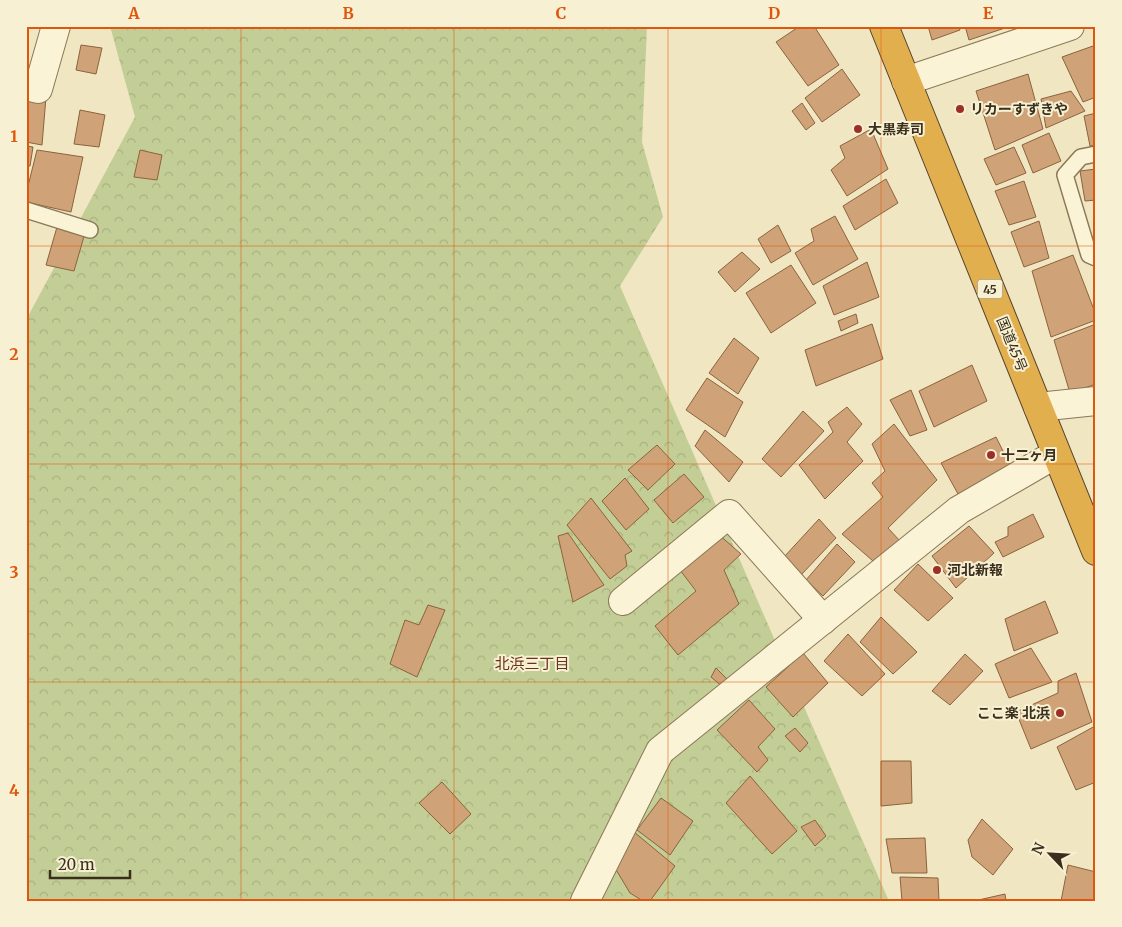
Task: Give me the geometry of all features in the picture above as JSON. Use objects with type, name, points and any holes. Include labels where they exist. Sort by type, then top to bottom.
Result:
[{"type":"highway","name":"国道45号","points":[[884,26],[1096,551]]},
{"type":"street","points":[[26,86],[38,89],[56,26]]},
{"type":"street","points":[[906,81],[1070,26]]},
{"type":"street","points":[[1038,407],[1096,401]]},
{"type":"street","points":[[585,901],[660,751],[960,510],[1056,454]]},
{"type":"street","points":[[623,601],[729,514],[823,620]]},
{"type":"lane","points":[[1096,154],[1081,157],[1065,175],[1089,254],[1096,258]]},
{"type":"lane","points":[[26,210],[90,230]]},
{"type":"green space","points":[[110,26],[647,26],[642,142],[663,217],[620,286],[889,901],[26,901],[26,320],[135,117]]},
{"type":"building","points":[[800,26],[814,26],[839,65],[808,86],[776,42]]},
{"type":"building","points":[[928,26],[959,26],[960,30],[932,40]]},
{"type":"building","points":[[965,26],[1011,26],[969,40]]},
{"type":"building","points":[[81,45],[102,48],[96,74],[76,70]]},
{"type":"building","points":[[1093,46],[1096,53],[1096,97],[1083,102],[1062,57]]},
{"type":"building","points":[[842,69],[860,95],[822,122],[805,98]]},
{"type":"building","points":[[1028,74],[1043,129],[995,150],[976,91]]},
{"type":"building","points":[[1071,91],[1085,111],[1046,128],[1041,99]]},
{"type":"building","points":[[26,94],[46,97],[42,145],[26,142]]},
{"type":"building","points":[[802,103],[815,123],[806,130],[792,111]]},
{"type":"building","points":[[80,110],[105,115],[99,147],[74,144]]},
{"type":"building","points":[[1096,113],[1096,145],[1090,146],[1084,116]]},
{"type":"building","points":[[871,129],[888,169],[847,196],[831,170],[845,158],[840,146]]},
{"type":"building","points":[[1049,133],[1061,161],[1033,173],[1022,145]]},
{"type":"building","points":[[26,146],[33,147],[30,166],[26,166]]},
{"type":"building","points":[[1014,147],[1026,173],[996,185],[984,159]]},
{"type":"building","points":[[37,150],[83,157],[71,212],[26,202],[26,194]]},
{"type":"building","points":[[140,150],[162,155],[157,180],[134,177]]},
{"type":"building","points":[[1096,169],[1096,200],[1085,201],[1080,171]]},
{"type":"building","points":[[886,179],[898,203],[855,230],[843,206]]},
{"type":"building","points":[[1024,181],[1036,217],[1009,225],[995,191]]},
{"type":"building","points":[[835,216],[858,259],[813,285],[795,253],[814,241],[811,229]]},
{"type":"building","points":[[1039,221],[1049,258],[1024,267],[1011,232]]},
{"type":"building","points":[[778,225],[791,251],[771,263],[758,239]]},
{"type":"building","points":[[57,227],[85,233],[74,271],[46,265]]},
{"type":"building","points":[[742,252],[760,269],[735,292],[718,272]]},
{"type":"building","points":[[1073,255],[1096,315],[1096,320],[1051,337],[1032,271]]},
{"type":"building","points":[[867,262],[879,297],[834,315],[823,286]]},
{"type":"building","points":[[791,265],[816,303],[771,333],[746,293]]},
{"type":"building","points":[[856,314],[858,323],[841,331],[838,321]]},
{"type":"building","points":[[872,324],[883,359],[816,386],[805,350]]},
{"type":"building","points":[[1096,324],[1096,384],[1070,393],[1054,340]]},
{"type":"building","points":[[734,338],[759,358],[738,394],[709,373]]},
{"type":"building","points":[[972,365],[987,401],[934,427],[919,391]]},
{"type":"building","points":[[707,378],[743,402],[725,437],[686,410]]},
{"type":"building","points":[[911,390],[927,430],[910,436],[890,400]]},
{"type":"building","points":[[847,407],[862,424],[847,442],[863,461],[825,499],[799,465],[833,432],[828,422]]},
{"type":"building","points":[[803,411],[824,431],[781,477],[762,459]]},
{"type":"building","points":[[894,424],[937,480],[888,528],[900,541],[873,561],[842,534],[883,497],[872,483],[885,471],[872,444]]},
{"type":"building","points":[[705,430],[743,462],[729,482],[695,446]]},
{"type":"building","points":[[996,437],[1012,469],[958,494],[941,463]]},
{"type":"building","points":[[657,445],[675,464],[648,490],[628,470]]},
{"type":"building","points":[[684,474],[704,497],[673,523],[654,500]]},
{"type":"building","points":[[625,478],[649,509],[626,530],[602,501]]},
{"type":"building","points":[[591,498],[632,551],[625,555],[627,566],[610,579],[567,525]]},
{"type":"building","points":[[1033,514],[1044,537],[1003,557],[995,542],[1008,536],[1008,527]]},
{"type":"building","points":[[819,519],[836,538],[801,575],[784,557]]},
{"type":"building","points":[[969,526],[994,553],[956,588],[932,556]]},
{"type":"building","points":[[568,533],[604,585],[573,602],[558,536]]},
{"type":"building","points":[[717,533],[741,554],[724,570],[739,604],[678,655],[655,626],[696,591],[680,570]]},
{"type":"building","points":[[837,544],[855,562],[823,596],[806,580]]},
{"type":"building","points":[[918,564],[953,598],[928,621],[894,590]]},
{"type":"building","points":[[1045,601],[1058,633],[1014,651],[1005,619]]},
{"type":"building","points":[[428,605],[445,610],[417,677],[390,664],[405,620],[419,625]]},
{"type":"building","points":[[881,617],[917,652],[893,674],[860,642]]},
{"type":"building","points":[[848,634],[885,674],[862,696],[824,661]]},
{"type":"building","points":[[1031,648],[1052,682],[1009,698],[995,664]]},
{"type":"building","points":[[803,653],[828,683],[793,717],[766,687]]},
{"type":"building","points":[[965,654],[983,671],[950,705],[932,691]]},
{"type":"building","points":[[716,668],[730,682],[724,688],[711,677]]},
{"type":"building","points":[[1076,673],[1092,722],[1031,749],[1016,712],[1058,693],[1058,681]]},
{"type":"building","points":[[749,700],[775,729],[758,747],[768,760],[757,772],[717,730]]},
{"type":"building","points":[[1095,726],[1096,782],[1076,790],[1057,747]]},
{"type":"building","points":[[795,728],[808,743],[800,752],[785,736]]},
{"type":"building","points":[[881,761],[911,761],[912,803],[881,806]]},
{"type":"building","points":[[750,776],[797,831],[772,854],[726,803]]},
{"type":"building","points":[[442,782],[471,814],[450,834],[419,803]]},
{"type":"building","points":[[661,798],[693,821],[670,855],[637,830]]},
{"type":"building","points":[[982,819],[1013,849],[993,875],[972,857],[968,840]]},
{"type":"building","points":[[815,820],[826,836],[815,846],[801,827]]},
{"type":"building","points":[[634,832],[675,866],[650,901],[643,901],[630,893],[615,868]]},
{"type":"building","points":[[925,838],[927,873],[892,873],[886,839]]},
{"type":"building","points":[[1068,865],[1096,872],[1096,901],[1061,901]]},
{"type":"building","points":[[900,877],[938,878],[939,901],[902,901]]},
{"type":"building","points":[[1005,894],[1006,901],[974,901]]},
{"type":"place","name":"リカーすずきや","points":[[960,109]]},
{"type":"place","name":"大黒寿司","points":[[858,129]]},
{"type":"place","name":"十二ヶ月","points":[[991,455]]},
{"type":"place","name":"河北新報","points":[[937,570]]},
{"type":"place","name":"ここ楽 北浜","points":[[1060,713]]},
{"type":"district","name":"北浜三丁目","points":[[532,663]]}]
